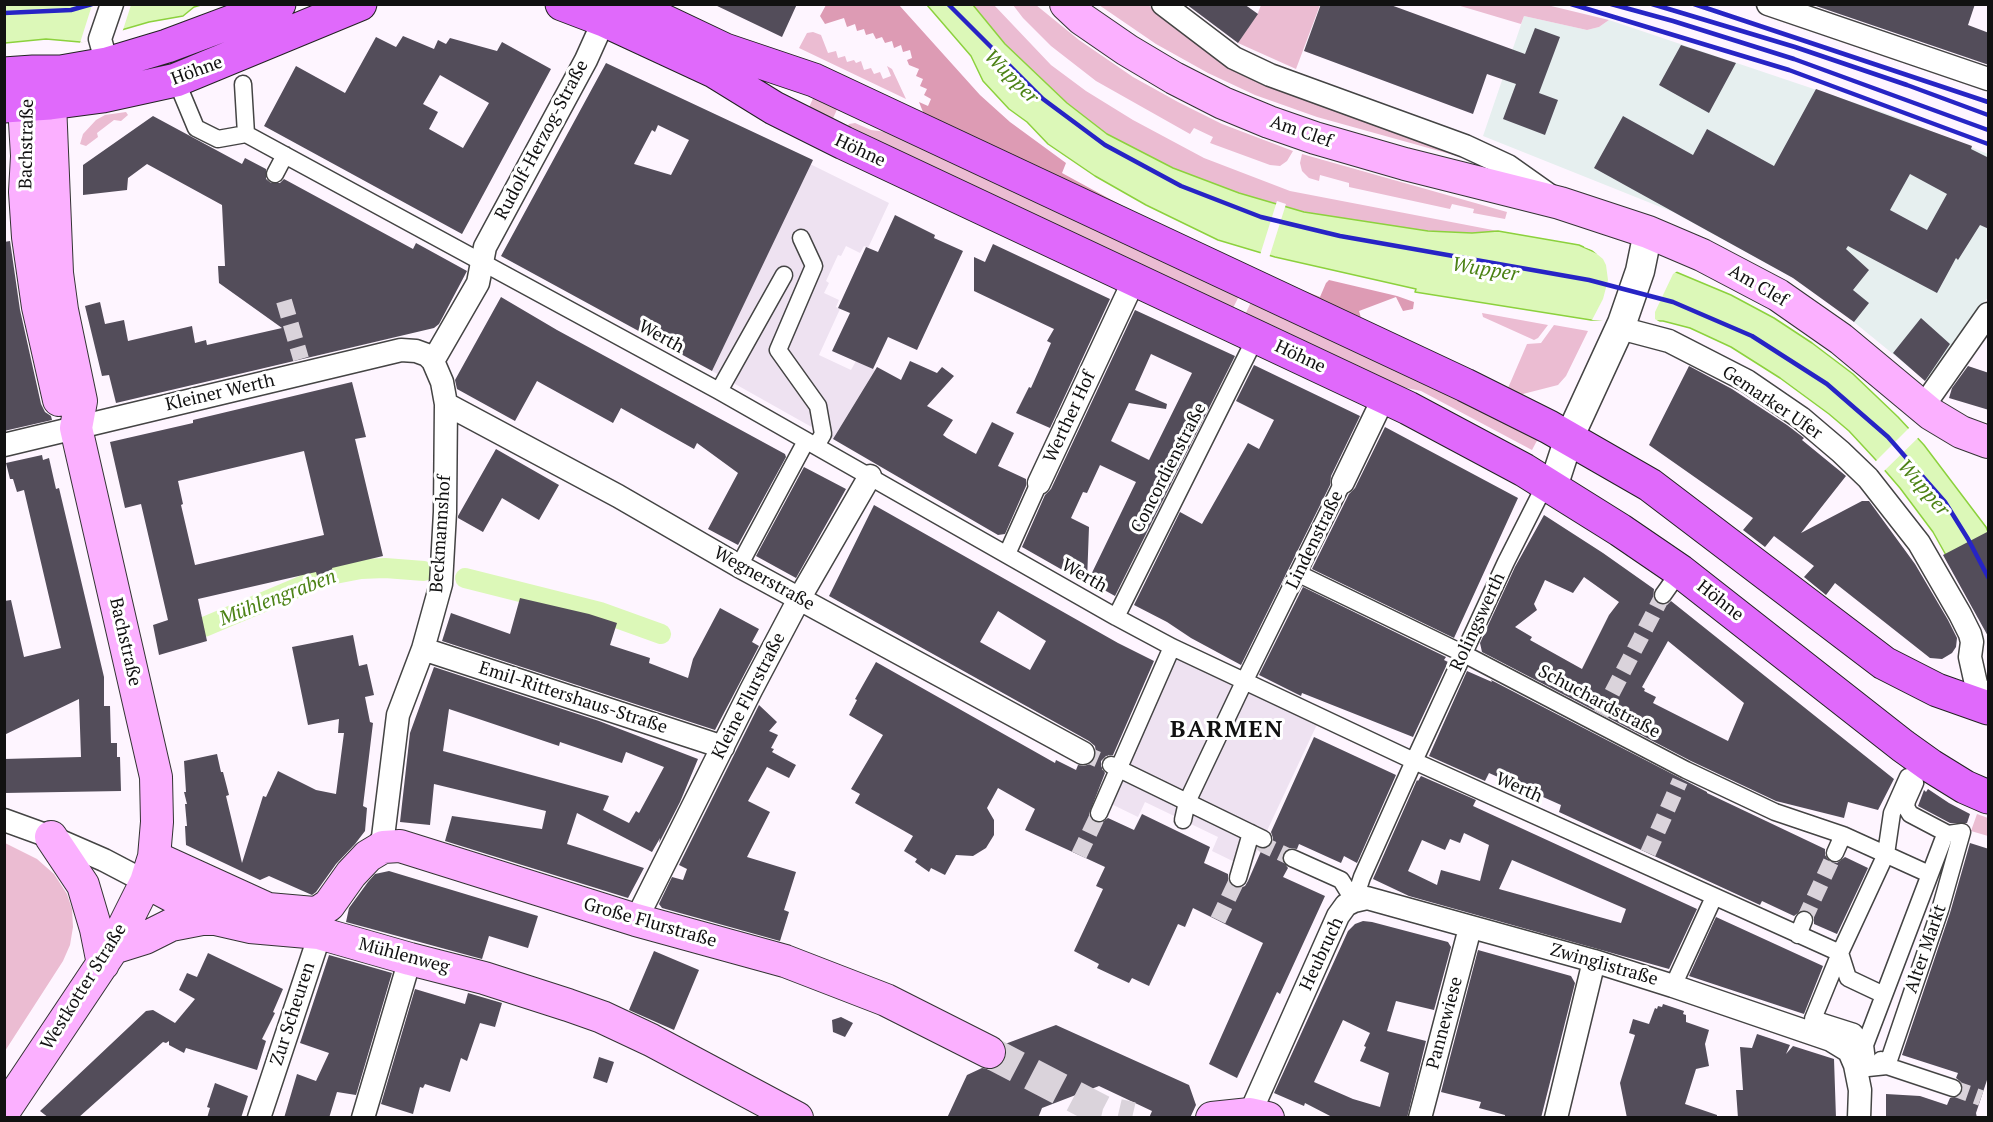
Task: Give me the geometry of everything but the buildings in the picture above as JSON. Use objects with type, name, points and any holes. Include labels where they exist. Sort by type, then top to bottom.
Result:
[{"type":"main road","name":"Höhne","points":[[19,73],[61,72],[104,52],[157,49],[279,4]]},
{"type":"main road","name":"Höhne","points":[[26,105],[130,91],[176,80],[360,4]]},
{"type":"main road","name":"Höhne","points":[[562,4],[616,12],[814,80],[1465,385],[1569,438],[1650,485],[1884,663],[1937,690],[1989,707]]},
{"type":"main road","name":"Am Clef","points":[[1066,4],[1082,19],[1127,50],[1174,78],[1223,103],[1269,122],[1315,138],[1394,160],[1560,203],[1646,242],[1702,255],[1778,295],[1841,339],[1927,411],[1961,432],[1989,442]]},
{"type":"main road","name":"Höhne","points":[[616,12],[774,108],[1408,408],[1550,485],[1672,583],[1903,746],[1965,787],[1989,796]]},
{"type":"main road","name":"Bachstraße","points":[[19,73],[26,105],[25,192],[38,308],[59,400],[67,417],[76,428],[156,777],[157,822],[150,869]]},
{"type":"main road","points":[[844,143],[839,129],[841,120],[849,115],[878,111]]},
{"type":"main road","points":[[51,837],[83,885],[108,956],[171,925],[202,919],[214,920]]},
{"type":"main road","name":"Große Flurstraße","points":[[377,850],[400,846],[636,920],[785,961],[886,1000],[989,1052]]},
{"type":"main road","points":[[322,921],[351,874],[377,850]]},
{"type":"main road","name":"Mühlenweg","points":[[150,869],[214,920],[250,927],[322,921]]},
{"type":"main road","name":"Mühlenweg","points":[[150,869],[268,909],[314,913],[322,921],[410,959],[484,978],[602,1017],[651,1040],[797,1118]]},
{"type":"main road","name":"Westkotter Straße","points":[[4,1111],[108,956],[150,869]]},
{"type":"main road","points":[[1212,1118],[1255,1116]]},
{"type":"street","points":[[112,4],[104,52],[130,91]]},
{"type":"street","name":"Am Clef","points":[[1163,4],[1234,58],[1270,75],[1465,146],[1508,166],[1560,203]]},
{"type":"street","points":[[1768,4],[1793,8],[1989,79]]},
{"type":"street","name":"Rudolf-Herzog-Straße","points":[[482,261],[485,247],[494,229],[586,60],[616,12]]},
{"type":"street","points":[[176,80],[196,128],[218,139],[246,134],[243,84]]},
{"type":"street","name":"Werth","points":[[246,134],[285,155],[338,175],[482,261],[719,391],[1172,647],[1414,761],[1645,859],[1714,897],[1801,928],[1840,953]]},
{"type":"street","points":[[275,174],[285,155]]},
{"type":"street","points":[[739,566],[811,444],[823,434],[818,406],[778,350],[814,266],[801,238]]},
{"type":"street","name":"Rolingswerth","points":[[1414,761],[1506,562],[1550,485],[1569,438],[1621,326],[1640,271],[1646,242]]},
{"type":"street","points":[[433,361],[478,284],[482,261]]},
{"type":"street","points":[[719,391],[784,276]]},
{"type":"street","name":"Werther Hof","points":[[1007,554],[1134,280]]},
{"type":"street","points":[[1927,411],[1989,314]]},
{"type":"street","name":"Gemarker Ufer","points":[[1621,326],[1668,341],[1747,381],[1801,418],[1868,478],[1919,543],[1965,624],[1972,642],[1971,657],[1976,684],[1989,707]]},
{"type":"street","name":"Concordienstraße","points":[[1116,617],[1256,337]]},
{"type":"street","name":"Kleiner Werth","points":[[4,445],[76,428],[302,366],[401,350],[416,351],[427,355],[433,361]]},
{"type":"street","name":"Beckmannshof","points":[[377,850],[383,837],[398,715],[423,649],[441,584],[445,512],[446,404],[433,361]]},
{"type":"street","name":"Lindenstraße","points":[[1183,820],[1187,802],[1244,682],[1384,397]]},
{"type":"street","name":"Wegnerstraße","points":[[446,404],[618,496],[739,566],[1083,753]]},
{"type":"street","name":"Kleine Flurstraße","points":[[636,920],[751,690],[870,476]]},
{"type":"street","name":"Schuchardstraße","points":[[1299,574],[1599,718],[1683,776],[1775,812],[1843,835],[1886,854]]},
{"type":"street","points":[[1099,813],[1172,647]]},
{"type":"street","name":"Emil-Rittershaus-Straße","points":[[423,649],[723,747]]},
{"type":"street","name":"Heubruch","points":[[1255,1116],[1338,916],[1346,905],[1354,901],[1362,877],[1414,761]]},
{"type":"street","points":[[1111,765],[1257,836],[1238,878]]},
{"type":"street","name":"Alter Markt","points":[[1857,1048],[1854,1032],[1813,1019],[1840,953],[1886,854],[1892,813],[1913,781],[1907,801],[1908,811],[1913,817],[1935,833],[1962,832],[1940,910],[1887,1066]]},
{"type":"street","name":"Mühlenweg","points":[[4,820],[104,860],[150,869]]},
{"type":"street","name":"Alter Markt","points":[[1857,1048],[1884,995],[1929,874],[1935,833]]},
{"type":"street","points":[[1835,853],[1843,835]]},
{"type":"street","points":[[1886,854],[1929,874]]},
{"type":"street","points":[[1292,858],[1341,880],[1354,901]]},
{"type":"street","points":[[1674,986],[1714,897]]},
{"type":"street","name":"Zwinglistraße","points":[[1354,901],[1367,898],[1594,961],[1857,1048]]},
{"type":"street","name":"Zur Scheuren","points":[[259,1118],[322,921]]},
{"type":"street","name":"Pannewiese","points":[[1420,1118],[1470,928]]},
{"type":"street","name":"Alter Markt","points":[[1840,953],[1848,978],[1884,995]]},
{"type":"street","points":[[363,1118],[410,959]]},
{"type":"street","points":[[1556,1118],[1594,961]]},
{"type":"street","points":[[1857,1048],[1868,1068],[1887,1066],[1953,1088]]},
{"type":"street","points":[[1857,1048],[1859,1118]]},
{"type":"shaded area","points":[[826,5],[899,5],[980,95],[1010,122],[1066,163],[1062,173],[1130,210],[925,117],[919,102],[928,106],[931,99],[924,95],[927,89],[920,86],[923,79],[916,76],[919,69],[909,65],[907,60],[912,58],[910,50],[903,52],[901,45],[894,48],[892,41],[885,43],[882,37],[876,39],[873,33],[866,35],[864,29],[857,31],[855,24],[847,27],[844,18],[825,24],[820,16]]},
{"type":"shaded area","points":[[973,5],[994,5],[1051,65],[1086,91],[1133,120],[1204,158],[1290,191],[1498,231],[1472,233],[1428,231],[1304,212],[1239,193],[1173,168],[1107,134],[1067,103],[1005,44]]},
{"type":"shaded area","points":[[1013,5],[1036,5],[1079,40],[1133,77],[1222,124],[1293,151],[1287,161],[1280,166],[1270,165],[1210,143],[1213,137],[1194,128],[1190,134],[1096,81],[1051,46]]},
{"type":"shaded area","points":[[1099,5],[1148,5],[1204,46],[1468,159],[1317,117],[1255,95],[1208,73],[1156,44]]},
{"type":"shaded area","points":[[1261,5],[1320,5],[1296,69],[1238,43]]},
{"type":"shaded area","points":[[1457,5],[1547,5],[1609,20],[1599,27],[1587,30],[1524,16],[1521,24]]},
{"type":"shaded area","points":[[1524,16],[1587,30],[1599,27],[1609,20],[1894,116],[1988,154],[1988,297],[1926,381],[1838,309],[1793,278],[1673,212],[1483,136]]},
{"type":"shaded area","points":[[813,32],[821,35],[828,53],[836,51],[838,58],[845,56],[847,62],[861,61],[864,70],[871,68],[874,74],[880,72],[883,79],[891,76],[887,66],[892,69],[906,99],[799,48],[807,33]]},
{"type":"shaded area","points":[[815,94],[839,105],[830,125],[806,114]]},
{"type":"shaded area","points":[[126,112],[128,115],[121,121],[114,120],[97,133],[98,137],[86,146],[80,144],[83,134],[96,120],[105,115]]},
{"type":"shaded area","points":[[855,123],[871,130],[902,134],[1241,292],[1231,312],[846,129],[849,124]]},
{"type":"shaded area","points":[[1302,154],[1507,212],[1505,219],[1473,213],[1474,209],[1452,204],[1450,209],[1349,187],[1349,183],[1320,175],[1319,181],[1309,178],[1302,171],[1300,163]]},
{"type":"shaded area","points":[[810,164],[889,203],[868,248],[864,246],[860,253],[846,246],[841,256],[838,255],[826,281],[829,283],[824,293],[839,300],[836,307],[840,309],[819,355],[851,370],[856,361],[875,370],[833,439],[712,371]]},
{"type":"shaded area","points":[[1329,280],[1397,296],[1414,302],[1413,309],[1403,311],[1396,297],[1359,311],[1363,325],[1294,287],[1320,297]]},
{"type":"shaded area","points":[[1253,298],[1540,435],[1532,450],[1421,391],[1397,386],[1243,319]]},
{"type":"shaded area","points":[[1482,313],[1548,325],[1534,340],[1483,317]]},
{"type":"shaded area","points":[[1554,325],[1588,331],[1566,376],[1558,385],[1515,396],[1508,388],[1527,344],[1541,343]]},
{"type":"shaded area","points":[[1172,647],[1320,718],[1249,869],[1212,851],[1218,837],[1145,802],[1138,817],[1099,798]]},
{"type":"shaded area","points":[[1977,814],[1988,818],[1988,836],[1971,831]]},
{"type":"shaded area","points":[[5,843],[37,859],[54,874],[67,894],[72,909],[73,927],[70,945],[63,961],[5,1051]]},
{"type":"water","points":[[5,5],[201,5],[194,7],[183,16],[149,22],[80,42],[46,39],[5,43]]},
{"type":"water","name":"Wupper","points":[[927,5],[973,5],[1005,44],[1067,103],[1107,134],[1173,168],[1239,193],[1304,212],[1428,231],[1472,233],[1498,231],[1579,245],[1597,253],[1608,253],[1676,272],[1731,295],[1774,318],[1853,374],[1898,417],[1924,445],[1986,527],[1988,532],[1988,630],[1933,532],[1875,459],[1849,431],[1829,414],[1780,378],[1731,347],[1690,328],[1663,321],[1591,320],[1415,292],[1416,289],[1275,257],[1218,240],[1146,205],[1095,176],[1048,144],[1027,122],[1009,109],[983,81],[971,56]]},
{"type":"pier","points":[[92,5],[131,5],[122,33],[80,43]]},
{"type":"pier","points":[[1277,201],[1286,204],[1269,258],[1260,255]]},
{"type":"pier","points":[[1585,245],[1679,270],[1673,274],[1655,312],[1655,319],[1663,324],[1592,320],[1603,299],[1608,280],[1603,259],[1584,247]]},
{"type":"pier","points":[[1911,426],[1920,436],[1882,473],[1874,463]]},
{"type":"waterway","name":"Mühlengraben","points":[[204,627],[335,574],[361,569],[385,568],[424,571]]},
{"type":"waterway","name":"Mühlengraben","points":[[465,578],[600,612],[661,634]]},
{"type":"tunnel","points":[[284,301],[301,359]]},
{"type":"tunnel","points":[[1601,714],[1663,595]]},
{"type":"tunnel","points":[[1083,753],[1111,765]]},
{"type":"tunnel","points":[[1648,853],[1680,781]]},
{"type":"tunnel","points":[[1079,855],[1099,813]]},
{"type":"tunnel","points":[[1263,839],[1264,845],[1292,858]]},
{"type":"tunnel","points":[[1804,920],[1835,853]]},
{"type":"tunnel","points":[[1218,920],[1238,878]]},
{"type":"tunnel","points":[[989,1052],[1102,1111],[1132,1118]]},
{"type":"tunnel","points":[[1953,1088],[1981,1098]]},
{"type":"railway","points":[[4,13],[71,10],[92,4]]},
{"type":"railway","points":[[948,4],[1043,99],[1105,145],[1181,186],[1261,217],[1340,236],[1589,280],[1673,302],[1752,336],[1827,384],[1888,437],[1945,502],[1988,577]]},
{"type":"railway","points":[[1571,4],[1789,70],[1988,144]]},
{"type":"railway","points":[[1611,4],[1794,59],[1988,130]]},
{"type":"railway","points":[[1652,4],[1795,47],[1988,115]]},
{"type":"railway","points":[[1694,4],[1988,102]]},
{"type":"district","name":"BARMEN","points":[[1227,730]]}]
